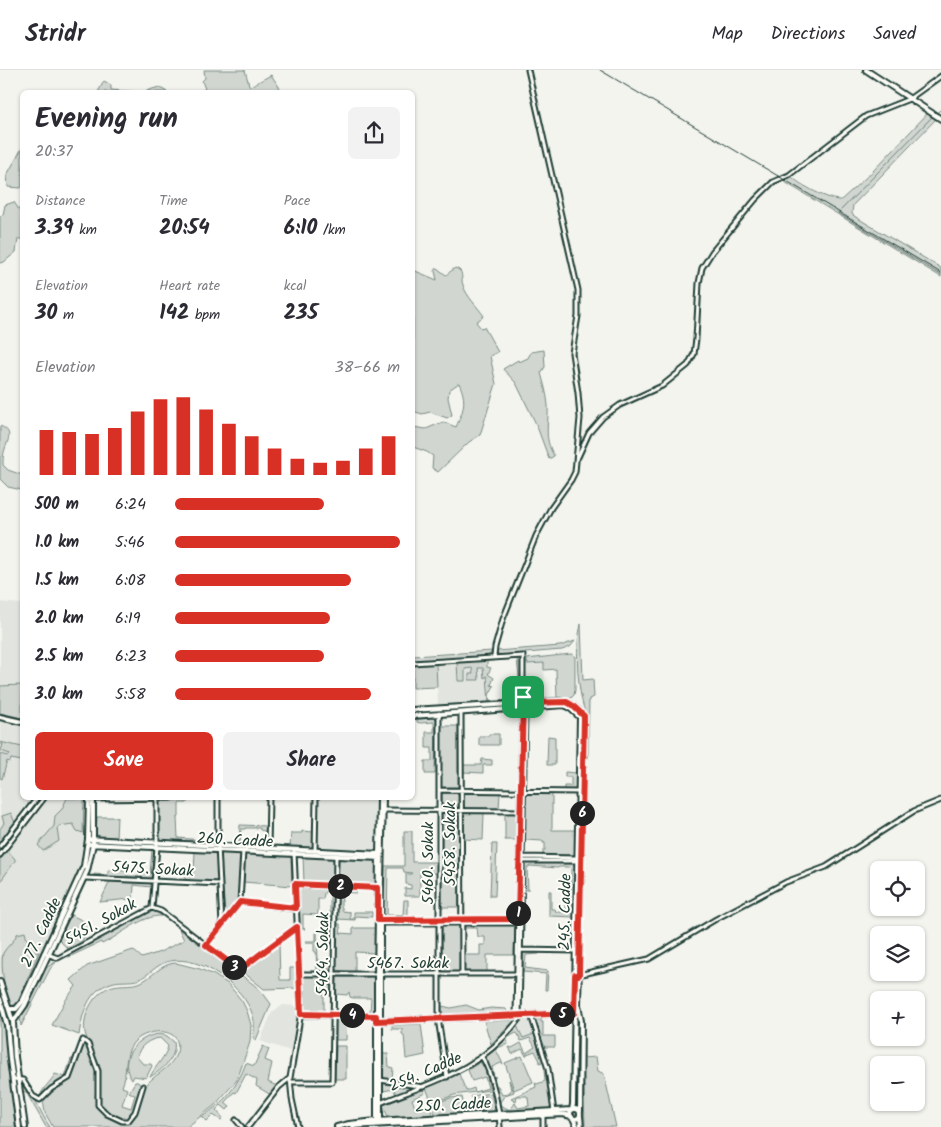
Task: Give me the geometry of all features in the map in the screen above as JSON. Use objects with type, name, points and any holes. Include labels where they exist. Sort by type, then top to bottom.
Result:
[{"type":"street","points":[[494,658],[494,649],[503,618],[531,548],[550,508],[572,478],[576,462],[579,432],[579,404],[572,353],[578,316],[578,294],[528,70]]},
{"type":"street","points":[[866,70],[941,119]]},
{"type":"street","points":[[576,462],[589,433],[603,417],[620,405],[662,386],[688,365],[695,347],[699,283],[702,268],[712,252],[755,200],[773,182],[788,175],[866,116],[909,99],[941,76]]},
{"type":"street","points":[[415,663],[523,656],[520,921],[517,974],[518,1016]]},
{"type":"street","name":"245. Cadde","points":[[523,706],[568,704],[584,716],[572,1117]]},
{"type":"street","points":[[415,710],[523,706]]},
{"type":"street","points":[[415,716],[523,706]]},
{"type":"street","name":"5460. Sokak","points":[[439,709],[439,1019],[447,1077]]},
{"type":"street","name":"5458. Sokak","points":[[460,713],[462,974]]},
{"type":"street","points":[[0,717],[20,722]]},
{"type":"street","points":[[439,790],[581,792]]},
{"type":"street","points":[[521,859],[520,811],[522,792]]},
{"type":"street","points":[[0,846],[35,800]]},
{"type":"street","points":[[0,855],[42,800]]},
{"type":"street","name":"277. Cadde","points":[[10,1008],[16,1009],[20,1004],[85,878],[89,864],[92,800]]},
{"type":"street","points":[[152,908],[157,845],[157,800]]},
{"type":"street","points":[[218,800],[218,848],[222,925]]},
{"type":"street","points":[[268,848],[269,800]]},
{"type":"street","points":[[315,851],[316,800]]},
{"type":"street","points":[[378,1124],[378,974],[382,800]]},
{"type":"street","points":[[577,975],[649,959],[716,919],[786,882],[826,867],[914,811],[941,800]]},
{"type":"street","points":[[381,810],[520,811]]},
{"type":"street","name":"260. Cadde","points":[[90,842],[218,848],[268,848],[336,856],[380,856]]},
{"type":"street","name":"277. Cadde","points":[[46,954],[82,871],[90,842]]},
{"type":"street","name":"260. Cadde","points":[[218,848],[242,851],[315,851],[380,856]]},
{"type":"street","points":[[206,945],[240,902],[242,851]]},
{"type":"street","points":[[294,852],[301,1014],[290,1080],[298,1127]]},
{"type":"street","name":"5464. Sokak","points":[[290,1080],[332,1082],[336,856]]},
{"type":"street","points":[[379,921],[378,888],[380,856]]},
{"type":"street","points":[[521,859],[580,859]]},
{"type":"street","name":"5475. Sokak","points":[[85,878],[220,884]]},
{"type":"street","points":[[295,884],[378,888]]},
{"type":"street","points":[[240,902],[296,908]]},
{"type":"street","name":"5451. Sokak","points":[[46,954],[58,958],[152,908],[159,910],[239,970],[297,927]]},
{"type":"street","points":[[379,921],[520,921]]},
{"type":"street","points":[[518,1016],[521,950],[520,921]]},
{"type":"street","points":[[521,950],[578,951]]},
{"type":"street","points":[[13,1022],[25,1005],[46,954]]},
{"type":"street","name":"5467. Sokak","points":[[299,974],[517,974]]},
{"type":"street","points":[[378,974],[376,1016],[378,1021],[380,1080],[378,1124]]},
{"type":"street","name":"245. Cadde","points":[[577,975],[580,1013],[581,1127]]},
{"type":"street","points":[[0,982],[8,1030],[9,1056],[19,1127]]},
{"type":"street","points":[[2,997],[10,1008],[13,1022],[15,1057],[25,1127]]},
{"type":"street","points":[[378,1021],[580,1013]]},
{"type":"street","points":[[301,1014],[376,1016]]},
{"type":"street","points":[[531,1015],[548,1069],[554,1112]]},
{"type":"street","name":"254. Cadde","points":[[380,1103],[424,1087],[468,1067],[482,1057],[519,1020],[518,1016]]},
{"type":"street","points":[[13,1079],[24,1080],[33,1096],[40,1100],[51,1088],[69,1078],[83,1040],[88,1044],[97,1068],[98,1102],[104,1113],[122,1121],[128,1121],[135,1112],[143,1086]]},
{"type":"street","points":[[482,1057],[487,1066],[500,1127]]},
{"type":"street","points":[[248,1127],[281,1085],[290,1080]]},
{"type":"street","points":[[380,1080],[424,1087]]},
{"type":"street","points":[[380,1109],[384,1117],[389,1120]]},
{"type":"street","points":[[572,1110],[577,1109],[580,1113],[577,1118],[572,1117],[577,1127]]},
{"type":"street","name":"250. Cadde","points":[[378,1124],[389,1120],[499,1116],[572,1110]]},
{"type":"street","name":"250. Cadde","points":[[499,1116],[566,1114],[572,1117]]},
{"type":"street","points":[[543,1116],[543,1127]]},
{"type":"street","points":[[442,1119],[443,1127]]},
{"type":"street","name":"250. Cadde","points":[[338,1127],[349,1124],[409,1125],[442,1119]]},
{"type":"street","points":[[236,1120],[242,1127]]},
{"type":"shaded area","points":[[204,70],[245,70],[249,85],[251,86],[271,75],[280,88],[278,90],[203,90],[205,89],[202,81],[205,78]]},
{"type":"shaded area","points":[[104,81],[111,85],[111,90],[99,90]]},
{"type":"shaded area","points":[[159,87],[164,90],[149,90]]},
{"type":"shaded area","points":[[928,113],[936,119],[853,205],[852,214],[941,268],[941,277],[783,181],[791,176],[814,191],[836,200],[841,200],[873,171]]},
{"type":"shaded area","points":[[20,152],[20,188],[8,187],[7,175]]},
{"type":"shaded area","points":[[14,202],[20,211],[20,239],[18,239],[16,252],[0,263],[0,216],[3,215],[5,205]]},
{"type":"shaded area","points":[[437,268],[446,275],[455,268],[460,271],[462,282],[469,297],[484,316],[476,322],[481,328],[484,327],[498,352],[490,356],[496,384],[480,435],[469,442],[438,472],[432,468],[433,456],[415,448],[415,427],[426,429],[443,422],[456,427],[463,410],[464,400],[459,383],[449,390],[448,398],[452,415],[447,418],[430,412],[422,414],[415,412],[415,271],[437,280],[435,271]]},
{"type":"shaded area","points":[[544,350],[545,367],[541,373],[548,405],[548,437],[554,456],[549,459],[536,424],[516,383],[503,369],[518,360],[519,362],[528,358],[531,352]]},
{"type":"shaded area","points":[[0,426],[5,428],[9,434],[3,465],[8,470],[20,474],[20,490],[8,487],[0,479]]},
{"type":"shaded area","points":[[0,602],[20,604],[20,800],[86,800],[85,844],[78,873],[16,1005],[2,1010],[6,1028],[7,1054],[18,1127],[0,1127]]},
{"type":"shaded area","points":[[581,624],[583,680],[593,679],[594,697],[589,699],[588,758],[586,758],[586,716],[580,690],[577,652]]},
{"type":"shaded area","points":[[575,641],[570,647],[562,650],[502,655],[496,651],[560,646]]},
{"type":"shaded area","points":[[492,651],[488,657],[415,661],[415,656]]},
{"type":"shaded area","points":[[571,654],[575,658],[574,695],[569,700],[557,699],[556,669],[544,670],[544,663],[527,664],[527,659]]},
{"type":"shaded area","points":[[544,656],[545,699],[527,700],[526,658]]},
{"type":"shaded area","points":[[518,658],[519,678],[517,659],[487,661],[487,667],[491,668],[488,674],[494,678],[491,685],[494,686],[489,695],[490,701],[516,700],[518,697],[519,680],[519,698],[517,701],[489,703],[487,676],[484,678],[483,668],[478,668],[479,680],[469,680],[469,674],[473,674],[472,668],[465,669],[465,681],[458,681],[457,662]]},
{"type":"shaded area","points":[[486,659],[489,703],[438,706],[436,663]]},
{"type":"shaded area","points":[[436,663],[437,687],[415,688],[415,665]]},
{"type":"shaded area","points":[[20,685],[20,718],[0,713],[0,686]]},
{"type":"shaded area","points":[[436,718],[435,774],[425,774],[425,761],[432,761],[432,748],[426,748],[426,732],[434,732],[434,722],[420,723],[417,722],[417,719]]},
{"type":"shaded area","points":[[441,726],[458,726],[458,787],[441,787]]},
{"type":"shaded area","points":[[489,734],[499,734],[499,745],[479,745],[479,736],[489,736]]},
{"type":"shaded area","points":[[548,736],[555,737],[555,765],[547,765]]},
{"type":"shaded area","points":[[0,742],[20,747],[20,761],[11,759],[10,762],[7,761],[2,779],[0,778],[0,754],[9,756],[10,754],[1,751],[3,744],[0,744]]},
{"type":"shaded area","points":[[482,759],[492,760],[492,765],[483,765],[483,773],[463,772],[463,765],[481,765]]},
{"type":"shaded area","points":[[565,772],[577,773],[577,790],[564,790],[564,786],[571,786],[571,777],[565,777]]},
{"type":"shaded area","points":[[442,793],[458,793],[458,808],[442,808]]},
{"type":"shaded area","points":[[463,793],[500,793],[499,809],[463,809]]},
{"type":"shaded area","points":[[526,794],[552,794],[552,830],[576,830],[575,855],[543,855],[545,843],[543,841],[525,840]]},
{"type":"shaded area","points":[[66,800],[84,800],[83,833],[77,831],[73,824],[59,826],[57,829],[59,841],[43,851],[38,845],[54,826],[55,816],[62,809]]},
{"type":"shaded area","points":[[159,800],[187,800],[187,803],[179,803],[179,817],[177,818],[178,838],[215,841],[212,843],[158,840]]},
{"type":"shaded area","points":[[318,800],[377,800],[376,851],[318,848]]},
{"type":"shaded area","points":[[11,813],[15,823],[0,843],[0,829],[4,823],[2,816]]},
{"type":"shaded area","points":[[442,813],[459,813],[459,907],[442,907]]},
{"type":"shaded area","points":[[463,813],[484,813],[483,840],[463,839]]},
{"type":"shaded area","points":[[505,813],[518,814],[517,840],[505,840]]},
{"type":"shaded area","points":[[97,817],[117,817],[116,838],[101,837],[96,834]]},
{"type":"shaded area","points":[[240,825],[266,826],[266,846],[253,845],[253,842],[265,843],[265,831],[260,830],[260,828],[241,829],[240,842],[250,842],[250,845],[239,844]]},
{"type":"shaded area","points":[[302,831],[313,832],[313,848],[290,847],[291,833],[302,833]]},
{"type":"shaded area","points":[[404,831],[412,831],[412,862],[437,862],[437,873],[420,873],[420,896],[405,896],[405,888],[411,889],[411,885],[406,884],[406,874],[412,873],[404,872],[403,868],[388,868],[387,915],[403,915],[404,900],[408,900],[408,917],[384,917],[385,866],[404,866]]},
{"type":"shaded area","points":[[492,844],[497,844],[495,896],[490,896]]},
{"type":"shaded area","points":[[7,850],[15,861],[0,882],[0,859]]},
{"type":"shaded area","points":[[152,850],[154,850],[151,878],[94,876],[94,874],[108,875],[108,870],[127,871],[127,876],[138,876],[139,872],[150,873]]},
{"type":"shaded area","points":[[195,852],[216,853],[218,882],[185,880],[185,875],[191,875],[192,871],[194,871]]},
{"type":"shaded area","points":[[220,853],[240,854],[238,900],[225,918]]},
{"type":"shaded area","points":[[244,854],[291,856],[292,886],[243,882]]},
{"type":"shaded area","points":[[303,856],[334,858],[333,884],[304,883]]},
{"type":"shaded area","points":[[339,858],[376,860],[376,885],[338,884]]},
{"type":"shaded area","points":[[525,863],[575,864],[575,883],[571,883],[571,869],[569,867],[530,866],[527,868],[528,890],[524,890]]},
{"type":"shaded area","points":[[110,881],[151,883],[151,887],[134,885],[131,902],[130,899],[100,902]]},
{"type":"shaded area","points":[[571,886],[575,886],[574,917],[549,916],[549,891],[551,891],[551,909],[555,909],[556,912],[565,912],[565,905],[571,903]]},
{"type":"shaded area","points":[[298,887],[333,888],[333,920],[323,919],[323,917],[330,917],[330,893],[326,891],[323,899],[318,899],[318,915],[303,914],[303,928],[305,929],[300,929]]},
{"type":"shaded area","points":[[338,888],[356,889],[356,893],[341,892],[342,911],[350,912],[350,919],[354,919],[354,912],[372,912],[372,917],[356,916],[355,920],[337,919]]},
{"type":"shaded area","points":[[150,911],[162,916],[139,922],[102,944],[101,942],[69,957],[66,956]]},
{"type":"shaded area","points":[[71,915],[90,924],[82,942],[68,949],[59,940]]},
{"type":"shaded area","points":[[337,924],[340,924],[340,933],[353,934],[353,928],[376,928],[375,953],[355,952],[355,972],[336,970]]},
{"type":"shaded area","points":[[442,925],[460,925],[459,972],[442,972]]},
{"type":"shaded area","points":[[463,925],[515,925],[514,955],[487,955],[487,972],[464,972],[464,955],[480,955],[480,945],[485,945],[485,937],[478,937],[477,928],[463,928]]},
{"type":"shaded area","points":[[179,929],[253,984],[271,1004],[256,1040],[253,1038],[253,1016],[241,994],[220,975],[208,968],[182,960],[165,962],[137,980],[114,982],[103,986],[92,997],[84,1011],[79,1035],[52,1025],[65,1001],[76,986],[71,980],[87,966],[133,950],[142,958],[160,952],[184,940]]},
{"type":"shaded area","points":[[25,932],[27,940],[33,942],[36,952],[39,952],[17,1004],[11,1006],[2,966],[3,953],[17,934]]},
{"type":"shaded area","points":[[316,933],[318,960],[323,961],[322,968],[331,969],[331,971],[317,971],[314,943],[306,943],[306,941],[316,941]]},
{"type":"shaded area","points":[[279,944],[280,980],[290,980],[290,968],[296,968],[297,988],[264,989],[243,972],[243,969]]},
{"type":"shaded area","points":[[523,952],[539,953],[526,955],[525,968],[548,971],[547,990],[545,990],[546,974],[523,972]]},
{"type":"shaded area","points":[[57,961],[50,969],[21,1026],[20,1018],[28,1007],[47,967]]},
{"type":"shaded area","points":[[176,963],[200,969],[214,975],[228,984],[242,1001],[251,1025],[250,1042],[237,1080],[215,1105],[187,1127],[53,1127],[45,1113],[43,1100],[52,1090],[70,1079],[84,1044],[88,1049],[97,1073],[95,1098],[97,1108],[104,1115],[124,1124],[136,1115],[147,1084],[170,1064],[177,1052],[178,1043],[175,1037],[169,1033],[154,1032],[139,1038],[130,1048],[122,1087],[127,1089],[122,1105],[131,1108],[135,1095],[129,1092],[135,1082],[138,1082],[141,1086],[134,1110],[127,1120],[109,1113],[103,1109],[99,1102],[99,1072],[86,1036],[85,1019],[92,1002],[104,990],[114,986],[139,983],[166,965]]},
{"type":"shaded area","points":[[302,976],[331,977],[331,994],[324,994],[324,1012],[304,1012]]},
{"type":"shaded area","points":[[337,977],[375,977],[375,1013],[370,1013],[371,998],[353,998],[350,997],[349,992],[347,995],[336,994]]},
{"type":"shaded area","points":[[0,1004],[6,1028],[7,1054],[18,1127],[0,1127]]},
{"type":"shaded area","points":[[283,1005],[298,1006],[290,1051],[260,1041],[272,1012]]},
{"type":"shaded area","points":[[466,1005],[479,1010],[491,1008],[506,1009],[507,1012],[442,1015],[442,1006],[451,1008]]},
{"type":"shaded area","points":[[577,1017],[579,1018],[577,1105],[575,1104]]},
{"type":"shaded area","points":[[336,1018],[347,1018],[346,1040],[336,1040]]},
{"type":"shaded area","points":[[523,1019],[529,1019],[534,1034],[523,1039],[517,1026]]},
{"type":"shaded area","points":[[535,1019],[541,1019],[541,1022],[543,1022],[543,1036],[555,1036],[555,1047],[544,1047]]},
{"type":"shaded area","points":[[515,1020],[491,1044],[484,1021]]},
{"type":"shaded area","points":[[421,1024],[425,1055],[406,1059],[402,1029],[392,1029],[392,1025]]},
{"type":"shaded area","points":[[517,1026],[523,1038],[534,1034],[543,1062],[539,1063],[540,1061],[535,1051],[526,1056],[522,1049],[512,1054],[509,1047],[512,1048],[521,1043],[526,1053],[535,1047],[530,1038],[521,1041],[516,1033],[507,1038],[508,1044],[497,1048],[496,1050],[503,1064],[492,1067],[496,1077],[493,1078],[486,1057]]},
{"type":"shaded area","points":[[160,1034],[167,1036],[174,1042],[173,1053],[168,1063],[150,1077],[168,1046],[160,1038],[152,1040],[142,1046],[137,1057],[143,1064],[151,1064],[152,1066],[146,1078],[134,1076],[132,1080],[128,1072],[128,1056],[137,1043],[152,1035]]},
{"type":"shaded area","points":[[263,1046],[269,1049],[265,1060],[272,1063],[268,1082],[277,1086],[271,1095],[256,1086],[257,1080],[246,1074],[236,1093],[234,1092],[225,1102],[230,1106],[227,1110],[221,1105],[216,1110],[223,1118],[221,1120],[213,1115],[207,1121],[202,1117],[229,1094],[246,1063],[254,1066]]},
{"type":"shaded area","points":[[336,1046],[346,1046],[346,1079],[335,1079]]},
{"type":"shaded area","points":[[383,1054],[388,1054],[389,1067],[393,1068],[392,1080],[383,1079]]},
{"type":"shaded area","points":[[522,1056],[533,1082],[514,1090],[505,1063]]},
{"type":"shaded area","points":[[596,1057],[598,1071],[604,1074],[616,1127],[585,1127],[583,1058]]},
{"type":"shaded area","points":[[71,1059],[73,1059],[67,1077],[52,1086],[40,1097],[55,1074],[65,1077]]},
{"type":"shaded area","points":[[480,1062],[485,1069],[490,1090],[454,1095],[432,1103],[426,1088],[459,1074],[466,1091],[474,1088],[475,1092],[488,1088],[485,1077],[472,1081],[468,1070]]},
{"type":"shaded area","points":[[544,1070],[546,1070],[551,1109],[500,1112],[494,1086],[498,1086],[502,1095],[510,1092],[509,1080],[514,1092],[505,1095],[500,1105],[510,1110],[515,1103],[518,1108],[529,1106],[527,1096],[517,1096],[516,1101],[511,1098],[536,1087],[535,1083],[545,1081]]},
{"type":"shaded area","points":[[21,1082],[34,1097],[50,1127],[46,1127],[26,1092],[22,1091]]},
{"type":"shaded area","points":[[383,1082],[411,1086],[413,1088],[396,1095],[394,1089],[383,1091]]},
{"type":"shaded area","points":[[423,1089],[425,1093],[412,1099],[416,1110],[429,1105],[433,1116],[394,1118],[387,1115],[383,1105]]},
{"type":"shaded area","points":[[491,1093],[495,1112],[476,1113],[474,1107],[477,1112],[490,1107],[485,1096],[473,1101],[471,1096]]},
{"type":"shaded area","points":[[462,1097],[466,1114],[436,1116],[432,1105],[450,1098]]},
{"type":"waterway","points":[[936,114],[941,109]]},
{"type":"waterway","points":[[841,210],[932,117]]},
{"type":"waterway","points":[[838,213],[941,275]]},
{"type":"railway","points":[[600,70],[941,273]]},
{"type":"route","points":[[523,697],[525,703],[567,702],[584,716],[579,975],[575,975],[574,1013],[376,1021],[376,1016],[301,1014],[297,927],[239,970],[206,945],[240,902],[296,908],[295,884],[378,888],[378,920],[518,919],[523,697]]}]
